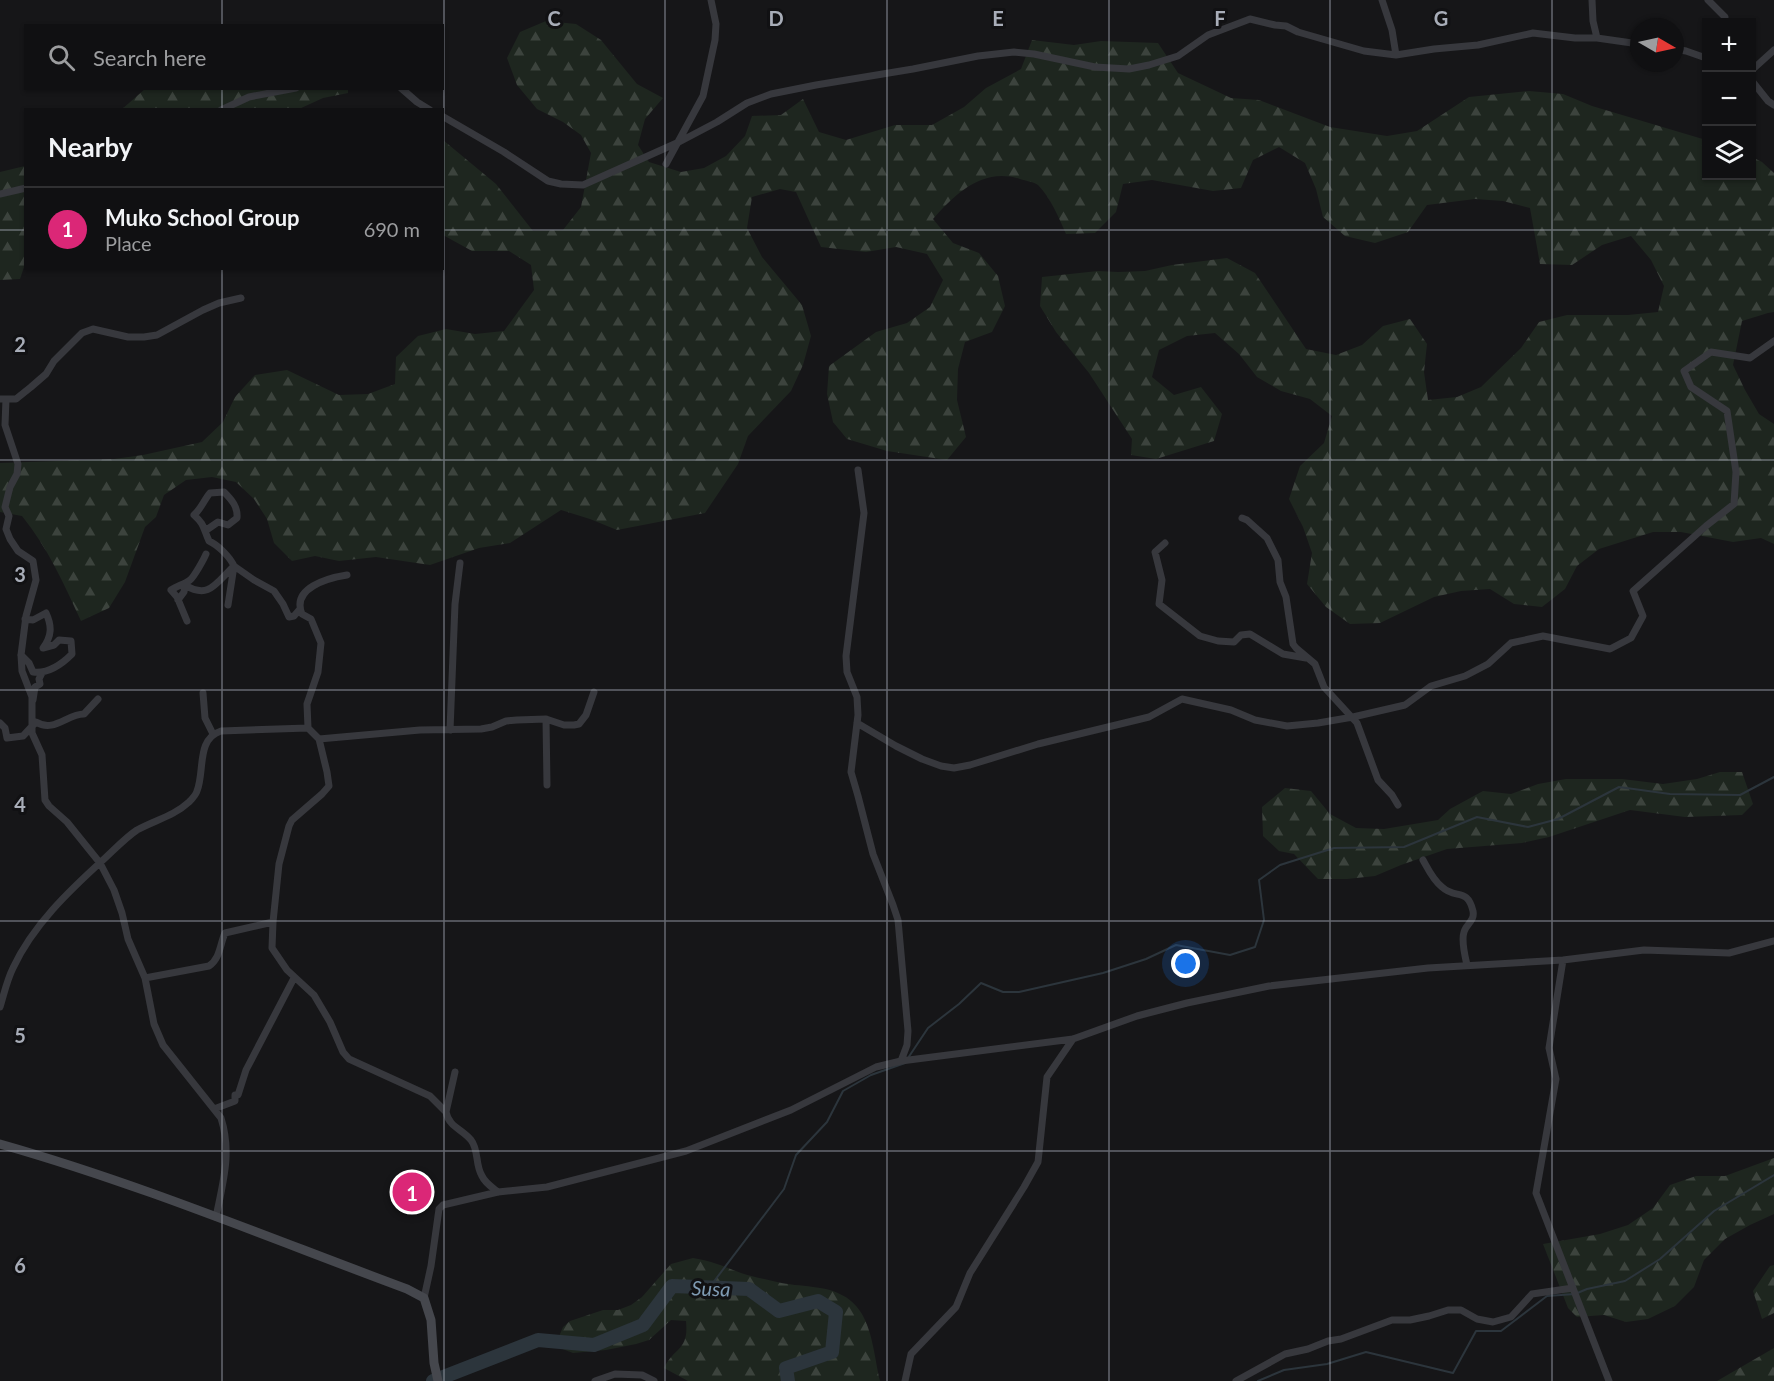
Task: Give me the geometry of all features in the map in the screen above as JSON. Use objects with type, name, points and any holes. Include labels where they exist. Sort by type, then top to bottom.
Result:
[{"type":"main road","points":[[0,1144],[50,1158],[216,1217],[407,1289],[424,1299],[430,1320],[434,1363],[438,1379]]},
{"type":"street","points":[[666,165],[703,96],[715,40],[716,24],[711,0]]},
{"type":"street","points":[[1382,0],[1392,30],[1396,55]]},
{"type":"street","points":[[1593,0],[1593,21],[1597,38]]},
{"type":"street","points":[[1708,0],[1725,18]]},
{"type":"street","points":[[444,117],[504,152],[539,176],[561,184],[583,185],[678,142],[747,104],[771,94],[978,56],[1014,52],[1095,67],[1129,69],[1178,56],[1208,35],[1250,19],[1286,26],[1298,32],[1364,51],[1396,55],[1478,45],[1533,33],[1630,43]]},
{"type":"street","points":[[1756,66],[1774,50]]},
{"type":"street","points":[[1684,51],[1702,56]]},
{"type":"street","points":[[1756,86],[1774,105]]},
{"type":"street","points":[[225,108],[249,97],[286,90]]},
{"type":"street","points":[[403,90],[427,108]]},
{"type":"street","points":[[0,194],[24,188]]},
{"type":"street","points":[[216,1217],[227,1158],[225,1132],[220,1118],[163,1045],[154,1024],[145,978],[128,939],[114,890],[100,863],[67,822],[45,800],[42,755],[32,733],[32,698],[22,671],[21,655],[26,619],[36,579],[33,561],[18,551],[6,529],[9,516],[5,507],[10,487],[17,474],[18,464],[5,425],[3,399],[16,399],[46,374],[54,361],[82,333],[93,328],[128,337],[157,335],[219,303],[242,298]]},
{"type":"street","points":[[857,723],[922,759],[940,766],[954,768],[1038,744],[1149,717],[1182,699],[1231,710],[1255,720],[1287,726],[1318,723],[1405,705],[1431,686],[1465,676],[1488,664],[1511,643],[1543,636],[1610,649],[1631,638],[1642,616],[1633,591],[1734,504],[1736,472],[1727,411],[1691,387],[1684,371],[1711,352],[1750,358],[1774,341]]},
{"type":"street","points":[[858,470],[864,513],[846,656],[847,672],[856,697],[857,723],[851,772],[873,854],[893,905],[900,931],[908,1031],[907,1045],[901,1060]]},
{"type":"street","points":[[205,531],[218,522],[228,525],[237,518],[235,506],[224,492],[210,493],[194,515],[204,525],[205,531],[209,541],[216,544],[234,567],[274,591],[289,617],[294,616],[300,609]]},
{"type":"street","points":[[1242,518],[1267,538],[1278,560],[1280,582],[1286,597],[1293,644],[1315,664],[1324,687],[1357,723],[1378,780],[1398,805]]},
{"type":"street","points":[[1165,543],[1155,552],[1162,580],[1159,604],[1190,629],[1200,636],[1218,641],[1234,642],[1241,635],[1250,634],[1283,654],[1309,659]]},
{"type":"street","points":[[187,621],[171,590],[188,582],[196,573],[206,554]]},
{"type":"street","points":[[450,730],[452,654],[460,563]]},
{"type":"street","points":[[178,600],[184,592],[184,585],[195,592],[208,591],[234,567]]},
{"type":"street","points":[[228,605],[234,567]]},
{"type":"street","points":[[346,575],[334,577],[307,590],[300,603],[302,614],[311,619],[321,643],[318,672],[307,704],[308,728],[319,739],[328,786],[292,820],[289,826],[279,860],[272,948],[294,978],[317,1000],[343,1052],[349,1059],[430,1096],[446,1112],[451,1123],[471,1140],[482,1176],[498,1192]]},
{"type":"street","points":[[21,655],[29,663],[33,672],[42,673],[66,660],[72,654],[71,641],[59,640],[54,645],[42,648],[47,642],[51,629],[46,613],[33,621],[26,619]]},
{"type":"street","points":[[32,705],[35,687],[40,684],[39,679],[42,673]]},
{"type":"street","points":[[319,739],[420,730],[481,729],[506,721],[546,719],[564,725],[579,724],[589,711],[594,692]]},
{"type":"street","points":[[203,693],[205,718],[213,734]]},
{"type":"street","points":[[0,723],[5,728],[7,738],[23,736],[36,722],[49,726],[67,721],[77,714],[84,714],[98,699]]},
{"type":"street","points":[[546,719],[548,785]]},
{"type":"street","points":[[0,1007],[12,970],[27,944],[60,900],[137,830],[168,817],[192,799],[197,791],[207,741],[213,734],[221,731],[308,728]]},
{"type":"street","points":[[1423,860],[1441,887],[1466,896],[1469,900],[1473,919],[1463,935],[1467,965]]},
{"type":"street","points":[[145,978],[209,966],[213,964],[225,933],[273,922]]},
{"type":"street","points":[[424,1299],[440,1207],[445,1204],[498,1192],[547,1186],[686,1150],[791,1110],[866,1072],[901,1060],[1072,1039],[1137,1016],[1269,986],[1428,968],[1563,960],[1644,950],[1729,952],[1774,941]]},
{"type":"street","points":[[1563,960],[1549,1048],[1556,1079],[1536,1189],[1609,1381]]},
{"type":"street","points":[[214,1109],[235,1101],[235,1095],[238,1095],[246,1070],[294,978]]},
{"type":"street","points":[[905,1381],[911,1354],[956,1307],[970,1273],[1040,1159],[1047,1077],[1072,1039]]},
{"type":"street","points":[[446,1112],[455,1072]]},
{"type":"street","points":[[1236,1381],[1286,1354],[1341,1339],[1392,1320],[1410,1320],[1448,1310],[1461,1310],[1477,1319],[1493,1322],[1511,1317],[1532,1294],[1573,1288]]},
{"type":"street","points":[[595,1381],[615,1374],[642,1375],[654,1381]]},
{"type":"green space","points":[[546,21],[576,24],[601,40],[637,84],[663,98],[645,119],[638,145],[649,162],[681,172],[704,168],[726,156],[745,136],[752,116],[781,115],[803,99],[819,132],[846,140],[895,125],[932,125],[964,107],[986,88],[1021,69],[1032,40],[1074,45],[1101,41],[1158,43],[1178,73],[1231,98],[1259,100],[1330,127],[1387,136],[1417,131],[1469,97],[1529,91],[1563,94],[1592,106],[1702,139],[1702,180],[1756,180],[1756,159],[1774,173],[1774,312],[1742,321],[1733,365],[1759,414],[1774,424],[1774,544],[1761,538],[1733,542],[1681,532],[1653,532],[1599,549],[1577,566],[1565,589],[1542,607],[1514,604],[1490,589],[1461,591],[1434,597],[1380,623],[1350,624],[1326,607],[1307,584],[1312,553],[1303,527],[1289,499],[1300,466],[1324,443],[1332,416],[1310,399],[1281,391],[1257,377],[1239,354],[1215,333],[1187,336],[1159,350],[1152,377],[1174,395],[1201,387],[1222,414],[1214,441],[1156,459],[1131,455],[1132,439],[1089,373],[1056,332],[1040,306],[1042,277],[1098,271],[1145,271],[1227,258],[1255,273],[1306,349],[1336,355],[1362,345],[1383,326],[1410,319],[1427,344],[1424,372],[1428,400],[1457,397],[1481,387],[1521,348],[1539,322],[1567,315],[1628,315],[1658,312],[1664,286],[1651,260],[1631,236],[1602,245],[1572,265],[1540,264],[1530,208],[1503,201],[1475,199],[1427,205],[1408,232],[1375,243],[1345,236],[1323,217],[1316,189],[1305,163],[1279,147],[1253,160],[1241,188],[1213,191],[1152,180],[1123,184],[1116,212],[1095,233],[1066,234],[1043,190],[1036,184],[1007,176],[982,180],[951,200],[933,219],[953,243],[979,253],[998,276],[1005,306],[992,332],[965,342],[958,369],[957,400],[966,437],[947,460],[887,451],[847,439],[833,422],[827,394],[829,366],[876,332],[907,323],[930,307],[943,280],[927,254],[896,247],[866,252],[821,247],[796,192],[780,189],[752,197],[747,228],[762,257],[802,305],[811,336],[803,365],[791,391],[748,436],[738,464],[705,513],[617,530],[561,510],[510,543],[479,548],[430,565],[376,557],[339,561],[315,556],[292,561],[274,543],[267,519],[254,499],[236,482],[212,477],[186,480],[164,495],[156,517],[145,527],[125,582],[109,608],[81,621],[55,567],[31,528],[22,516],[0,512],[0,463],[114,459],[202,442],[223,422],[235,397],[255,375],[287,370],[339,395],[368,394],[395,384],[396,357],[418,336],[446,329],[475,334],[504,331],[534,290],[531,265],[509,251],[472,251],[444,236],[444,141],[496,184],[533,231],[563,230],[581,207],[591,153],[581,135],[563,122],[537,109],[517,85],[507,58],[520,32]]},
{"type":"green space","points":[[144,90],[348,90],[348,93],[323,98],[301,108],[123,108]]},
{"type":"green space","points":[[24,166],[24,267],[20,279],[0,280],[0,172]]},
{"type":"green space","points":[[1720,772],[1742,772],[1753,804],[1742,815],[1685,817],[1630,810],[1549,837],[1522,843],[1447,849],[1375,876],[1318,879],[1294,854],[1279,851],[1263,836],[1262,807],[1285,788],[1311,791],[1330,814],[1356,828],[1384,829],[1438,820],[1450,809],[1483,791],[1511,794],[1538,784],[1566,779],[1622,779],[1663,784],[1697,779]]},
{"type":"green space","points":[[1774,1158],[1774,1214],[1725,1239],[1704,1260],[1694,1287],[1675,1306],[1648,1319],[1626,1322],[1604,1315],[1577,1317],[1568,1308],[1543,1244],[1600,1234],[1628,1225],[1653,1208],[1670,1185],[1696,1176],[1725,1176]]},
{"type":"green space","points":[[693,1258],[712,1262],[750,1276],[832,1291],[847,1298],[857,1307],[870,1332],[880,1381],[688,1381],[664,1368],[683,1343],[686,1321],[671,1320],[649,1340],[606,1350],[573,1353],[555,1346],[563,1327],[570,1321],[603,1310],[618,1310],[631,1305],[642,1297],[671,1264]]},
{"type":"green space","points":[[1774,1265],[1774,1313],[1762,1319],[1753,1291],[1770,1266]]},
{"type":"green space","points":[[1774,1348],[1774,1381],[1717,1381]]},
{"type":"waterway","points":[[908,1058],[928,1028],[981,983],[1003,992],[1019,992],[1103,973],[1146,959],[1176,945],[1230,955],[1255,947],[1264,920],[1259,880],[1280,865],[1334,848],[1404,847],[1477,817],[1528,827],[1558,819],[1619,787],[1670,794],[1740,795],[1774,777]]},
{"type":"waterway","points":[[709,1288],[784,1189],[796,1155],[827,1122],[843,1091],[871,1075],[905,1063]]},
{"type":"waterway","points":[[1258,1381],[1284,1370],[1327,1364],[1366,1352],[1453,1373],[1476,1331],[1501,1331],[1547,1296],[1575,1294],[1587,1289],[1625,1281],[1660,1259],[1714,1211],[1774,1175]]},
{"type":"waterway","name":"Susa","points":[[433,1381],[538,1340],[594,1345],[643,1325],[672,1286],[749,1289],[779,1311],[818,1301],[836,1312],[832,1352],[786,1368],[788,1381]]},
{"type":"place","name":"Muko School Group","points":[[412,1192]]}]
